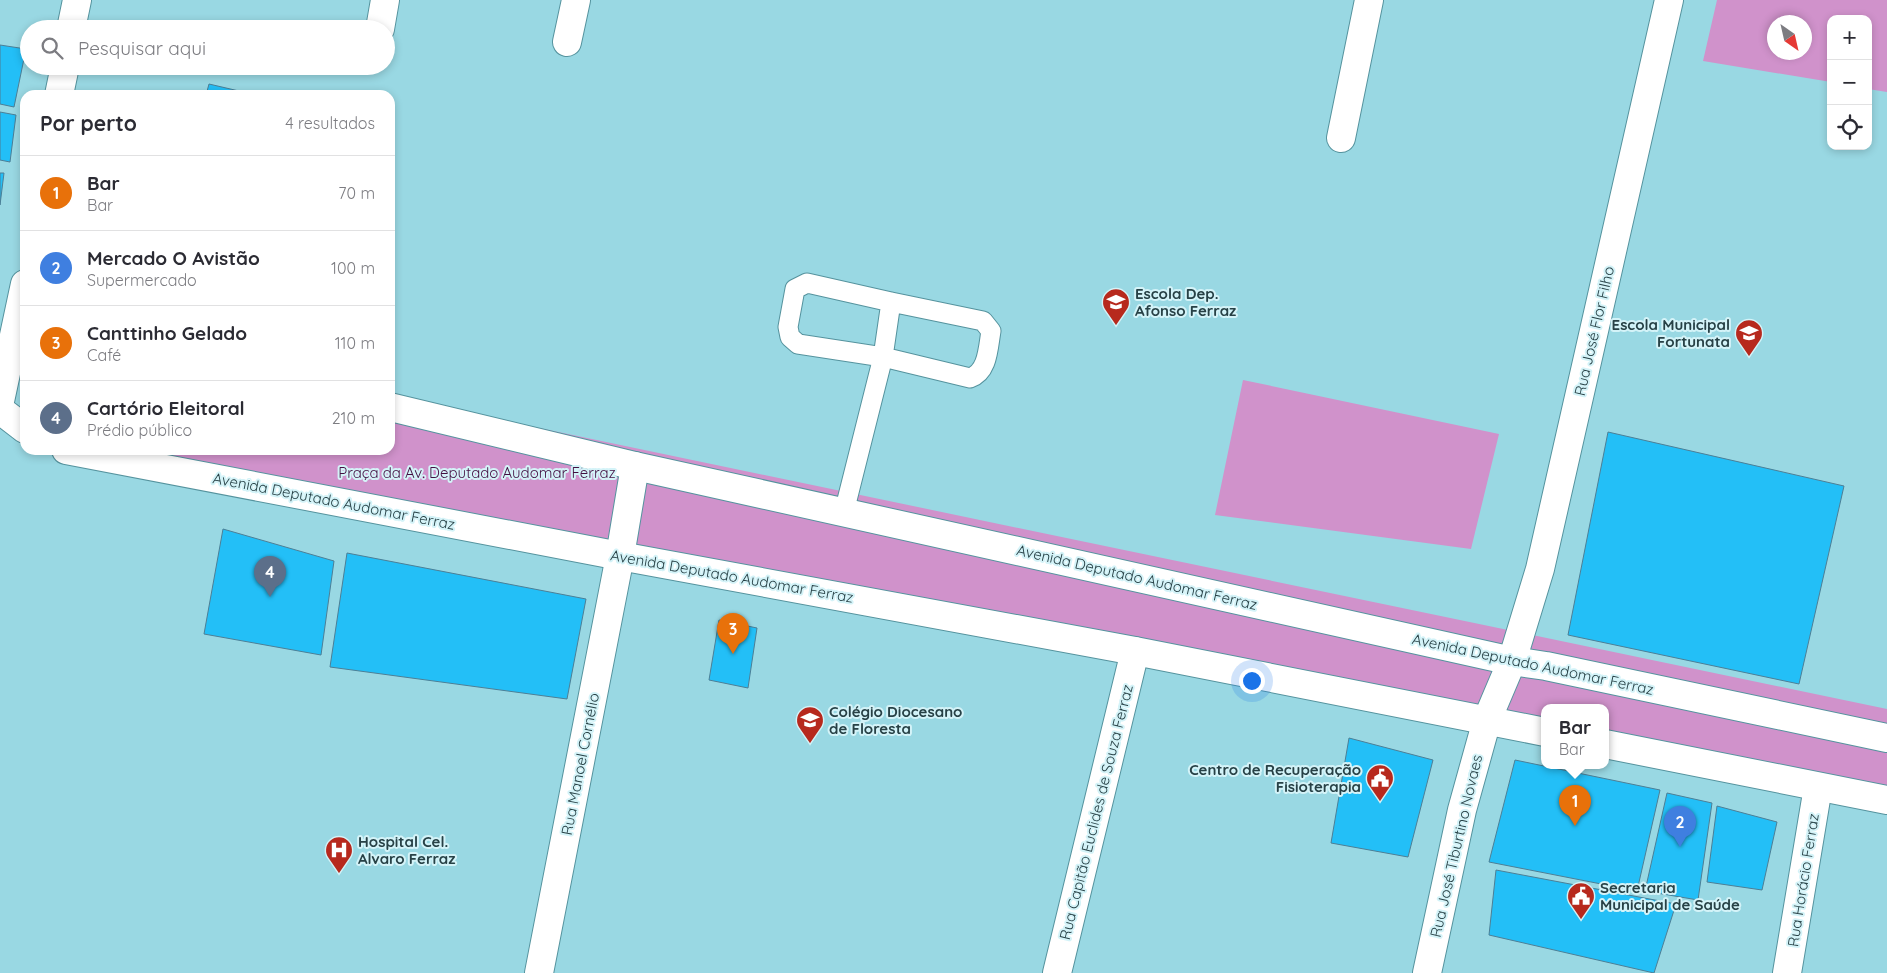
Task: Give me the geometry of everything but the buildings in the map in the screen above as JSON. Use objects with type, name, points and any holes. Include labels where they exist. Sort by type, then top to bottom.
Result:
[{"type":"street","points":[[73,20],[77,0]]},
{"type":"street","points":[[382,20],[386,0]]},
{"type":"street","points":[[567,42],[576,0]]},
{"type":"street","points":[[1341,138],[1369,0]]},
{"type":"street","name":"Rua José Flor Filho","points":[[1488,720],[1512,661],[1540,569],[1669,0]]},
{"type":"street","points":[[60,90],[63,75]]},
{"type":"street","points":[[0,401],[8,366],[14,320],[20,300]]},
{"type":"street","name":"Avenida Deputado Audomar Ferraz","points":[[395,408],[635,466],[1512,661],[1546,666],[1887,738]]},
{"type":"street","points":[[0,410],[20,425]]},
{"type":"street","name":"Avenida Deputado Audomar Ferraz","points":[[92,455],[620,556],[1135,650],[1541,731]]},
{"type":"street","name":"Rua Manoel Cornélio","points":[[539,973],[620,556],[635,466]]},
{"type":"street","name":"Rua Capitão Euclides de Souza Ferraz","points":[[1057,973],[1135,650]]},
{"type":"street","name":"Rua José Tiburtino Novaes","points":[[1427,973],[1462,810],[1488,720]]},
{"type":"street","points":[[1609,745],[1887,800]]},
{"type":"street","name":"Rua Horácio Ferraz","points":[[1787,973],[1818,787]]},
{"type":"lane","points":[[808,283],[891,302],[983,321],[991,331],[982,370],[976,376],[970,378],[883,357],[798,344],[790,337],[788,326],[795,288],[803,284],[808,283]]},
{"type":"lane","points":[[844,512],[883,357],[891,302]]},
{"type":"green space","points":[[1717,0],[1887,0],[1887,92],[1872,90],[1872,15],[1827,15],[1827,81],[1703,61]]},
{"type":"green space","points":[[1243,380],[1499,434],[1471,549],[1215,515]]},
{"type":"green space","name":"Praça da Av. Deputado Audomar Ferraz","points":[[395,398],[1887,709],[1887,812],[1609,756],[1609,704],[1541,704],[1541,742],[113,455],[395,455]]},
{"type":"place","name":"Escola Dep. Afonso Ferraz","points":[[1116,326]]},
{"type":"place","name":"Escola Municipal Fortunata","points":[[1749,357]]},
{"type":"place","name":"Cartório Eleitoral","points":[[270,597]]},
{"type":"place","name":"Canttinho Gelado","points":[[733,654]]},
{"type":"place","name":"Colégio Diocesano de Floresta","points":[[810,744]]},
{"type":"place","name":"Centro de Recuperação Fisioterapia","points":[[1380,802]]},
{"type":"place","name":"Bar","points":[[1575,826]]},
{"type":"place","name":"Mercado O Avistão","points":[[1680,847]]},
{"type":"place","name":"Hospital Cel. Alvaro Ferraz","points":[[339,874]]},
{"type":"place","name":"Secretaria Municipal de Saúde","points":[[1581,920]]}]
